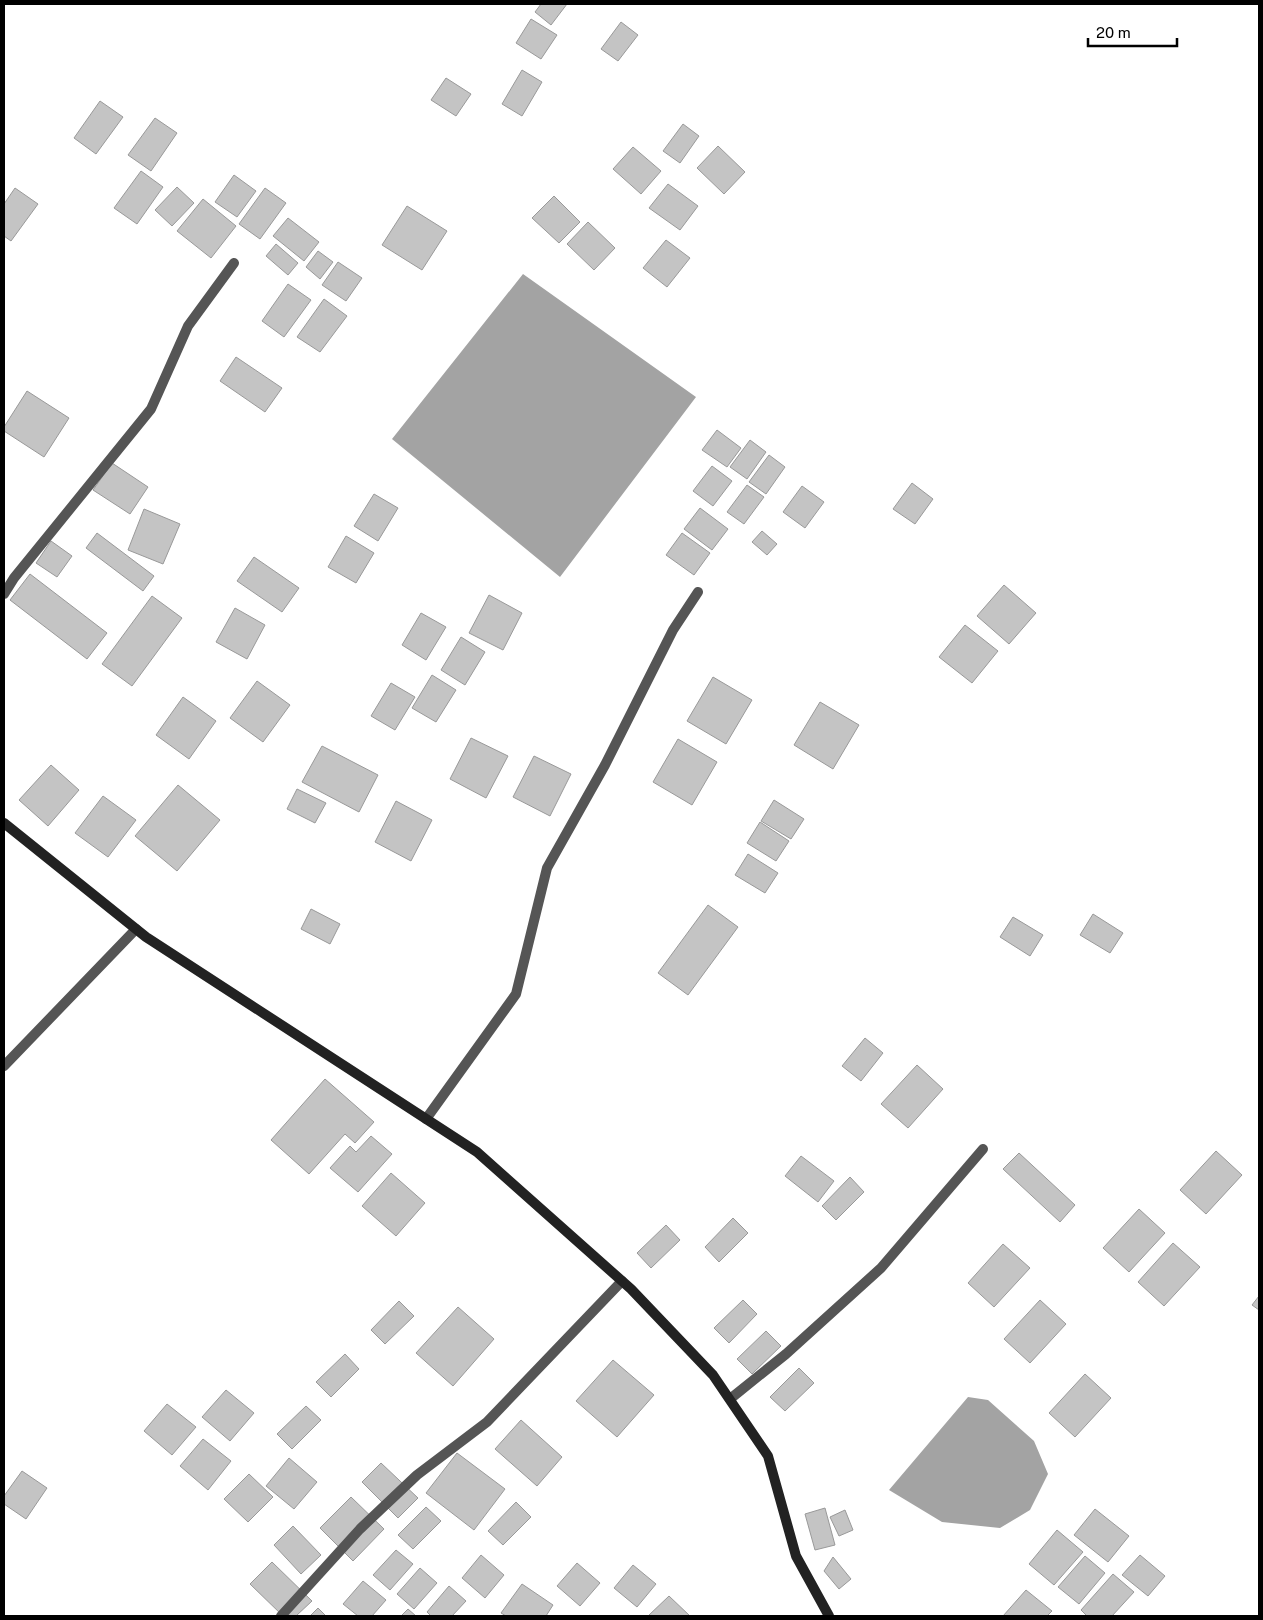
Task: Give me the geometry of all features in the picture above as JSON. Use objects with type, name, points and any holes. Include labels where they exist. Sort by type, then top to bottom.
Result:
[{"type":"street","points":[[4,594],[20,570],[151,409],[188,326],[234,263]]},
{"type":"street","points":[[426,1118],[516,994],[547,868],[606,765],[673,630],[698,592]]},
{"type":"street","points":[[4,823],[136,929],[477,1152],[622,1281],[713,1375],[768,1456],[796,1556],[829,1616]]},
{"type":"street","points":[[4,1066],[136,929]]},
{"type":"street","points":[[730,1399],[786,1354],[881,1268],[983,1149]]},
{"type":"street","points":[[284,1615],[360,1529],[417,1475],[487,1422],[622,1281]]},
{"type":"shaded area","points":[[523,274],[696,397],[560,577],[392,439]]},
{"type":"shaded area","points":[[968,1397],[988,1400],[1034,1441],[1048,1474],[1030,1510],[1000,1528],[942,1522],[889,1490]]},
{"type":"building","points":[[541,4],[567,4],[551,25],[535,12]]},
{"type":"building","points":[[531,19],[557,35],[541,59],[516,43]]},
{"type":"building","points":[[621,22],[638,35],[618,61],[601,49]]},
{"type":"building","points":[[522,70],[542,82],[522,116],[502,104]]},
{"type":"building","points":[[446,78],[471,94],[456,116],[431,100]]},
{"type":"building","points":[[100,101],[123,117],[96,154],[74,138]]},
{"type":"building","points":[[155,118],[177,133],[151,171],[128,155]]},
{"type":"building","points":[[683,124],[699,136],[680,163],[663,151]]},
{"type":"building","points":[[718,146],[745,172],[724,194],[697,168]]},
{"type":"building","points":[[633,147],[661,171],[641,194],[613,169]]},
{"type":"building","points":[[141,171],[163,187],[137,224],[114,208]]},
{"type":"building","points":[[234,175],[256,191],[237,217],[215,202]]},
{"type":"building","points":[[668,184],[698,206],[680,230],[649,208]]},
{"type":"building","points":[[177,187],[194,203],[172,226],[155,210]]},
{"type":"building","points":[[15,188],[38,204],[11,241],[4,236],[4,204]]},
{"type":"building","points":[[265,188],[286,203],[260,239],[239,224]]},
{"type":"building","points":[[554,196],[580,222],[559,243],[532,218]]},
{"type":"building","points":[[203,199],[236,226],[211,258],[177,231]]},
{"type":"building","points":[[407,206],[447,231],[422,270],[382,245]]},
{"type":"building","points":[[288,218],[319,242],[304,261],[273,236]]},
{"type":"building","points":[[588,222],[615,248],[594,270],[567,244]]},
{"type":"building","points":[[666,240],[690,258],[667,287],[643,268]]},
{"type":"building","points":[[276,244],[298,263],[288,275],[266,256]]},
{"type":"building","points":[[318,251],[333,262],[320,279],[306,267]]},
{"type":"building","points":[[338,262],[362,278],[346,301],[322,285]]},
{"type":"building","points":[[288,284],[311,300],[284,337],[262,321]]},
{"type":"building","points":[[324,299],[347,316],[320,352],[297,337]]},
{"type":"building","points":[[236,357],[282,388],[265,412],[220,381]]},
{"type":"building","points":[[27,391],[69,418],[44,457],[4,431],[4,427]]},
{"type":"building","points":[[717,430],[741,448],[727,467],[702,450]]},
{"type":"building","points":[[750,440],[766,452],[747,479],[730,467]]},
{"type":"building","points":[[769,455],[785,467],[766,494],[749,482]]},
{"type":"building","points":[[112,463],[148,487],[130,514],[93,490]]},
{"type":"building","points":[[712,466],[732,481],[713,506],[693,491]]},
{"type":"building","points":[[912,483],[933,499],[915,524],[893,509]]},
{"type":"building","points":[[747,485],[764,497],[744,524],[727,512]]},
{"type":"building","points":[[802,486],[824,502],[805,528],[783,512]]},
{"type":"building","points":[[374,494],[398,508],[378,541],[354,526]]},
{"type":"building","points":[[700,508],[728,529],[712,550],[684,529]]},
{"type":"building","points":[[144,509],[180,524],[163,564],[128,550]]},
{"type":"building","points":[[762,531],[777,544],[767,555],[752,542]]},
{"type":"building","points":[[97,533],[154,576],[143,591],[86,548]]},
{"type":"building","points":[[682,533],[710,553],[694,575],[666,555]]},
{"type":"building","points":[[346,536],[374,553],[356,583],[328,567]]},
{"type":"building","points":[[51,541],[72,556],[57,577],[36,563]]},
{"type":"building","points":[[254,557],[299,588],[282,612],[237,581]]},
{"type":"building","points":[[30,574],[107,633],[87,659],[10,600]]},
{"type":"building","points":[[1004,585],[1036,613],[1009,644],[977,616]]},
{"type":"building","points":[[489,595],[522,613],[503,650],[469,633]]},
{"type":"building","points":[[152,596],[182,618],[132,686],[102,664]]},
{"type":"building","points":[[235,608],[265,625],[247,659],[216,642]]},
{"type":"building","points":[[421,613],[446,627],[426,660],[402,645]]},
{"type":"building","points":[[965,625],[998,651],[972,683],[939,657]]},
{"type":"building","points":[[461,637],[485,652],[465,685],[441,670]]},
{"type":"building","points":[[432,675],[456,690],[436,722],[412,708]]},
{"type":"building","points":[[713,677],[752,700],[726,744],[687,721]]},
{"type":"building","points":[[257,681],[290,705],[263,742],[230,718]]},
{"type":"building","points":[[391,683],[415,697],[395,730],[371,716]]},
{"type":"building","points":[[183,697],[216,721],[189,759],[156,735]]},
{"type":"building","points":[[820,702],[859,725],[833,769],[794,745]]},
{"type":"building","points":[[471,738],[508,756],[486,798],[450,779]]},
{"type":"building","points":[[678,739],[717,762],[692,805],[653,782]]},
{"type":"building","points":[[322,746],[378,775],[359,812],[302,782]]},
{"type":"building","points":[[534,756],[571,774],[550,816],[513,797]]},
{"type":"building","points":[[51,765],[79,790],[48,826],[19,800]]},
{"type":"building","points":[[178,785],[220,820],[177,871],[135,836]]},
{"type":"building","points":[[297,789],[326,803],[315,823],[287,809]]},
{"type":"building","points":[[103,796],[136,820],[108,857],[75,833]]},
{"type":"building","points":[[774,800],[804,819],[791,839],[761,821]]},
{"type":"building","points":[[396,801],[432,820],[411,861],[375,842]]},
{"type":"building","points":[[760,822],[789,841],[776,861],[747,843]]},
{"type":"building","points":[[748,854],[778,873],[765,893],[735,875]]},
{"type":"building","points":[[708,905],[738,927],[688,995],[658,973]]},
{"type":"building","points":[[311,909],[340,924],[330,944],[301,929]]},
{"type":"building","points":[[1093,914],[1123,933],[1110,953],[1080,935]]},
{"type":"building","points":[[1013,917],[1043,935],[1030,956],[1000,937]]},
{"type":"building","points":[[865,1038],[883,1053],[861,1081],[842,1066]]},
{"type":"building","points":[[917,1065],[943,1089],[908,1128],[881,1104]]},
{"type":"building","points":[[325,1079],[374,1122],[355,1143],[345,1134],[309,1174],[271,1140]]},
{"type":"building","points":[[371,1136],[392,1154],[358,1192],[330,1168],[350,1146],[356,1152]]},
{"type":"building","points":[[1216,1151],[1242,1175],[1206,1214],[1180,1190]]},
{"type":"building","points":[[1019,1153],[1075,1205],[1060,1222],[1003,1169]]},
{"type":"building","points":[[801,1156],[834,1181],[818,1202],[785,1176]]},
{"type":"building","points":[[391,1173],[425,1203],[396,1236],[362,1206]]},
{"type":"building","points":[[850,1177],[864,1192],[836,1220],[822,1206]]},
{"type":"building","points":[[1139,1209],[1165,1233],[1129,1272],[1103,1248]]},
{"type":"building","points":[[733,1218],[748,1233],[719,1262],[705,1247]]},
{"type":"building","points":[[666,1225],[680,1240],[651,1268],[637,1253]]},
{"type":"building","points":[[1173,1243],[1200,1267],[1164,1306],[1138,1282]]},
{"type":"building","points":[[1003,1244],[1030,1268],[994,1307],[968,1283]]},
{"type":"building","points":[[1259,1296],[1259,1310],[1252,1305]]},
{"type":"building","points":[[743,1300],[757,1314],[729,1343],[714,1328]]},
{"type":"building","points":[[1040,1300],[1066,1324],[1030,1363],[1004,1339]]},
{"type":"building","points":[[399,1301],[414,1316],[385,1344],[371,1330]]},
{"type":"building","points":[[458,1307],[494,1339],[453,1386],[416,1353]]},
{"type":"building","points":[[766,1331],[781,1346],[752,1374],[737,1359]]},
{"type":"building","points":[[345,1354],[359,1369],[331,1397],[316,1382]]},
{"type":"building","points":[[613,1360],[654,1395],[617,1437],[576,1401]]},
{"type":"building","points":[[799,1368],[814,1383],[785,1411],[770,1397]]},
{"type":"building","points":[[1085,1374],[1111,1398],[1075,1437],[1049,1413]]},
{"type":"building","points":[[226,1390],[254,1413],[230,1441],[202,1417]]},
{"type":"building","points":[[167,1404],[196,1427],[172,1455],[144,1431]]},
{"type":"building","points":[[306,1406],[321,1420],[292,1449],[277,1434]]},
{"type":"building","points":[[521,1420],[562,1457],[537,1486],[495,1449]]},
{"type":"building","points":[[203,1439],[231,1461],[208,1490],[180,1466]]},
{"type":"building","points":[[457,1453],[505,1489],[474,1530],[426,1493]]},
{"type":"building","points":[[289,1458],[317,1482],[294,1509],[266,1486]]},
{"type":"building","points":[[381,1463],[418,1498],[398,1518],[362,1482]]},
{"type":"building","points":[[22,1471],[47,1488],[26,1519],[4,1504],[4,1496]]},
{"type":"building","points":[[249,1474],[273,1497],[248,1522],[224,1499]]},
{"type":"building","points":[[351,1497],[384,1529],[353,1561],[320,1528]]},
{"type":"building","points":[[516,1502],[531,1517],[503,1545],[488,1531]]},
{"type":"building","points":[[426,1507],[441,1521],[413,1549],[398,1535]]},
{"type":"building","points":[[825,1508],[835,1545],[815,1550],[805,1514]]},
{"type":"building","points":[[1095,1509],[1129,1536],[1108,1562],[1074,1535]]},
{"type":"building","points":[[845,1510],[853,1530],[839,1536],[830,1517]]},
{"type":"building","points":[[293,1526],[321,1555],[301,1574],[274,1545]]},
{"type":"building","points":[[1057,1530],[1083,1552],[1054,1585],[1029,1564]]},
{"type":"building","points":[[396,1550],[413,1564],[390,1590],[373,1575]]},
{"type":"building","points":[[481,1555],[504,1575],[485,1598],[462,1578]]},
{"type":"building","points":[[1140,1555],[1165,1576],[1148,1596],[1122,1575]]},
{"type":"building","points":[[1085,1556],[1105,1573],[1079,1604],[1058,1587]]},
{"type":"building","points":[[833,1557],[851,1579],[839,1589],[824,1571]]},
{"type":"building","points":[[272,1562],[312,1601],[296,1616],[283,1616],[250,1584]]},
{"type":"building","points":[[577,1563],[600,1583],[580,1606],[557,1586]]},
{"type":"building","points":[[633,1565],[656,1584],[637,1607],[614,1588]]},
{"type":"building","points":[[420,1568],[437,1583],[414,1609],[397,1594]]},
{"type":"building","points":[[1113,1574],[1134,1592],[1112,1616],[1087,1616],[1081,1610]]},
{"type":"building","points":[[363,1581],[386,1600],[372,1616],[358,1616],[343,1604]]},
{"type":"building","points":[[522,1584],[553,1605],[546,1616],[506,1616],[501,1613]]},
{"type":"building","points":[[449,1586],[466,1601],[452,1616],[431,1616],[427,1612]]},
{"type":"building","points":[[1026,1590],[1052,1611],[1047,1616],[1003,1616]]},
{"type":"building","points":[[669,1596],[690,1616],[648,1616]]},
{"type":"building","points":[[318,1608],[326,1616],[310,1616]]},
{"type":"building","points":[[408,1609],[416,1616],[401,1616]]}]
